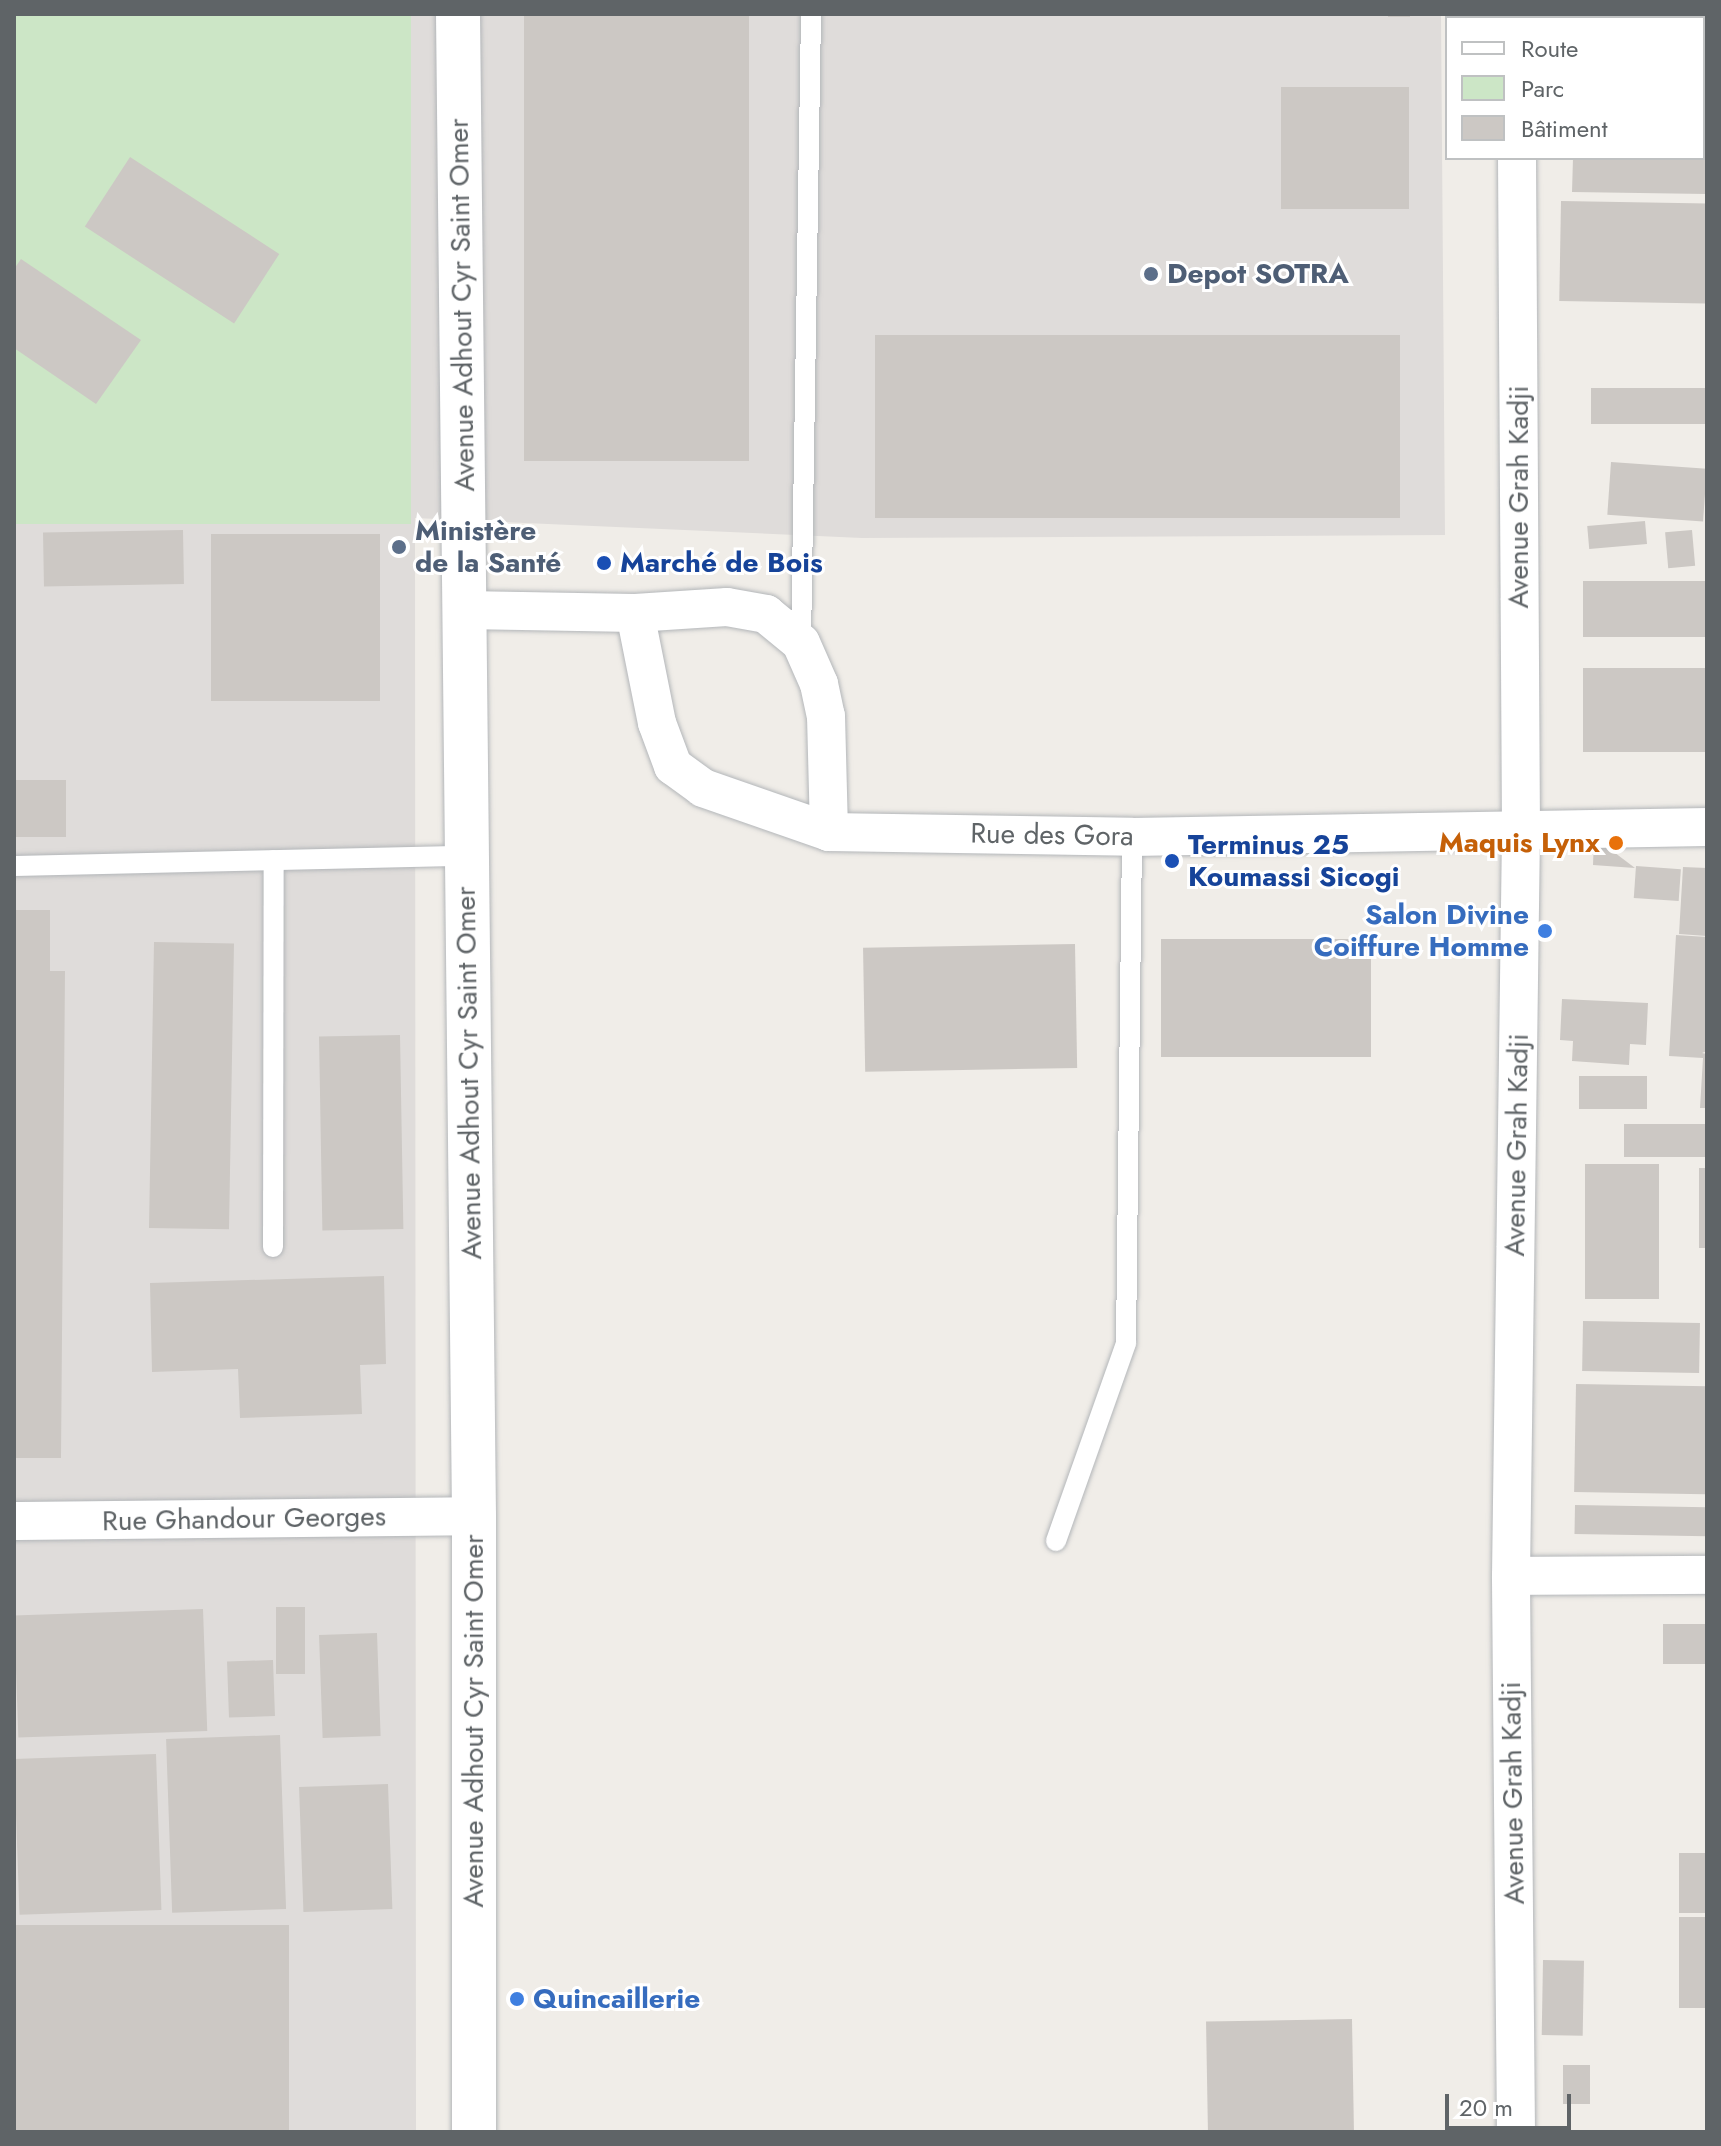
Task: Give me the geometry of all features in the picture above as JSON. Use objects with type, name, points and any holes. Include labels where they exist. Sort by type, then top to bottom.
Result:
[{"type":"street","name":"Avenue Adhout Cyr Saint Omer","points":[[458,14],[474,1516],[474,2132]]},
{"type":"street","name":"Avenue Grah Kadji","points":[[1516,2132],[1511,1576],[1521,831],[1517,160]]},
{"type":"street","points":[[465,610],[635,613],[727,607],[766,614],[801,643],[826,716],[829,832]]},
{"type":"street","name":"Rue des Gora","points":[[635,613],[657,723],[673,766],[703,788],[829,832],[1132,837],[1707,827]]},
{"type":"street","name":"Rue Ghandour Georges","points":[[14,1521],[474,1516]]},
{"type":"street","points":[[1511,1576],[1707,1575]]},
{"type":"lane","points":[[801,643],[811,14]]},
{"type":"lane","points":[[1056,1541],[1126,1343],[1132,837]]},
{"type":"lane","points":[[14,866],[467,856]]},
{"type":"lane","points":[[273,1247],[274,860]]},
{"type":"shaded area","points":[[14,14],[1441,14],[1445,535],[862,538],[415,518],[416,2132],[14,2132]]},
{"type":"green space","points":[[14,14],[411,14],[411,524],[14,524]]},
{"type":"building","points":[[524,14],[749,14],[749,461],[524,461]]},
{"type":"building","points":[[1388,14],[1410,14],[1410,17],[1388,17]]},
{"type":"building","points":[[1576,14],[1650,14],[1650,16]]},
{"type":"building","points":[[1660,14],[1707,14],[1707,69],[1705,16]]},
{"type":"building","points":[[1281,87],[1409,87],[1409,209],[1281,209]]},
{"type":"building","points":[[1705,146],[1707,194],[1572,192],[1573,160],[1705,160]]},
{"type":"building","points":[[130,157],[279,254],[234,324],[85,227]]},
{"type":"building","points":[[1561,201],[1707,204],[1705,304],[1559,301]]},
{"type":"building","points":[[21,259],[141,340],[96,404],[14,348],[14,269]]},
{"type":"building","points":[[875,335],[1400,335],[1400,518],[875,518]]},
{"type":"building","points":[[1591,388],[1707,388],[1707,424],[1591,424]]},
{"type":"building","points":[[1611,462],[1707,469],[1703,522],[1607,515]]},
{"type":"building","points":[[1645,521],[1647,544],[1589,549],[1587,526]]},
{"type":"building","points":[[183,530],[184,584],[44,586],[43,532]]},
{"type":"building","points":[[1692,530],[1695,566],[1668,568],[1665,532]]},
{"type":"building","points":[[211,534],[380,534],[380,701],[211,701]]},
{"type":"building","points":[[1583,581],[1707,581],[1707,637],[1583,637]]},
{"type":"building","points":[[1583,668],[1707,668],[1707,752],[1583,752]]},
{"type":"building","points":[[14,780],[66,780],[66,837],[14,837]]},
{"type":"building","points":[[1594,837],[1635,868],[1593,865]]},
{"type":"building","points":[[1636,866],[1681,869],[1679,901],[1634,898]]},
{"type":"building","points":[[1683,867],[1707,868],[1707,936],[1679,934]]},
{"type":"building","points":[[14,910],[50,910],[50,971],[65,971],[61,1458],[14,1458]]},
{"type":"building","points":[[1676,935],[1707,937],[1707,1051],[1702,1053],[1707,1054],[1707,1108],[1700,1108],[1703,1058],[1669,1056]]},
{"type":"building","points":[[1161,939],[1371,939],[1371,1057],[1161,1057]]},
{"type":"building","points":[[154,942],[234,943],[229,1229],[149,1228]]},
{"type":"building","points":[[1075,944],[1077,1068],[865,1072],[863,948]]},
{"type":"building","points":[[1562,999],[1648,1003],[1646,1045],[1630,1044],[1629,1065],[1572,1061],[1573,1041],[1560,1040]]},
{"type":"building","points":[[400,1035],[403,1229],[322,1230],[319,1036]]},
{"type":"building","points":[[1579,1076],[1647,1076],[1647,1109],[1579,1109]]},
{"type":"building","points":[[1624,1124],[1707,1124],[1707,1157],[1624,1157]]},
{"type":"building","points":[[1585,1164],[1659,1164],[1659,1299],[1585,1299]]},
{"type":"building","points":[[1699,1168],[1707,1168],[1707,1248],[1699,1248]]},
{"type":"building","points":[[384,1276],[386,1364],[360,1365],[362,1414],[240,1418],[238,1369],[152,1372],[150,1283]]},
{"type":"building","points":[[1583,1321],[1700,1323],[1699,1373],[1582,1371]]},
{"type":"building","points":[[1576,1384],[1707,1386],[1705,1494],[1574,1492]]},
{"type":"building","points":[[1575,1505],[1707,1507],[1706,1536],[1574,1534]]},
{"type":"building","points":[[276,1607],[305,1607],[305,1674],[276,1674]]},
{"type":"building","points":[[203,1609],[207,1731],[18,1738],[14,1616]]},
{"type":"building","points":[[1663,1624],[1707,1624],[1707,1664],[1663,1664]]},
{"type":"building","points":[[377,1633],[381,1736],[323,1738],[319,1635]]},
{"type":"building","points":[[273,1660],[275,1716],[229,1718],[227,1662]]},
{"type":"building","points":[[280,1735],[286,1909],[172,1913],[166,1739]]},
{"type":"building","points":[[156,1754],[161,1910],[20,1915],[14,1759]]},
{"type":"building","points":[[388,1784],[392,1909],[303,1912],[299,1787]]},
{"type":"building","points":[[1679,1853],[1707,1853],[1707,1913],[1679,1913]]},
{"type":"building","points":[[1679,1917],[1707,1917],[1707,2008],[1679,2008]]},
{"type":"building","points":[[14,1925],[289,1925],[289,2132],[14,2132]]},
{"type":"building","points":[[1543,1960],[1584,1961],[1583,2036],[1542,2035]]},
{"type":"building","points":[[1352,2019],[1354,2132],[1208,2132],[1206,2022]]},
{"type":"building","points":[[1563,2065],[1590,2065],[1590,2104],[1563,2104]]},
{"type":"place","name":"Depot SOTRA","points":[[1151,274]]},
{"type":"place","name":"Ministère de la Santé","points":[[399,547]]},
{"type":"place","name":"Marché de Bois","points":[[604,563]]},
{"type":"place","name":"Maquis Lynx","points":[[1616,843]]},
{"type":"place","name":"Terminus 25 Koumassi Sicogi","points":[[1172,861]]},
{"type":"place","name":"Salon Divine Coiffure Homme","points":[[1545,931]]},
{"type":"place","name":"Quincaillerie","points":[[517,1999]]}]
